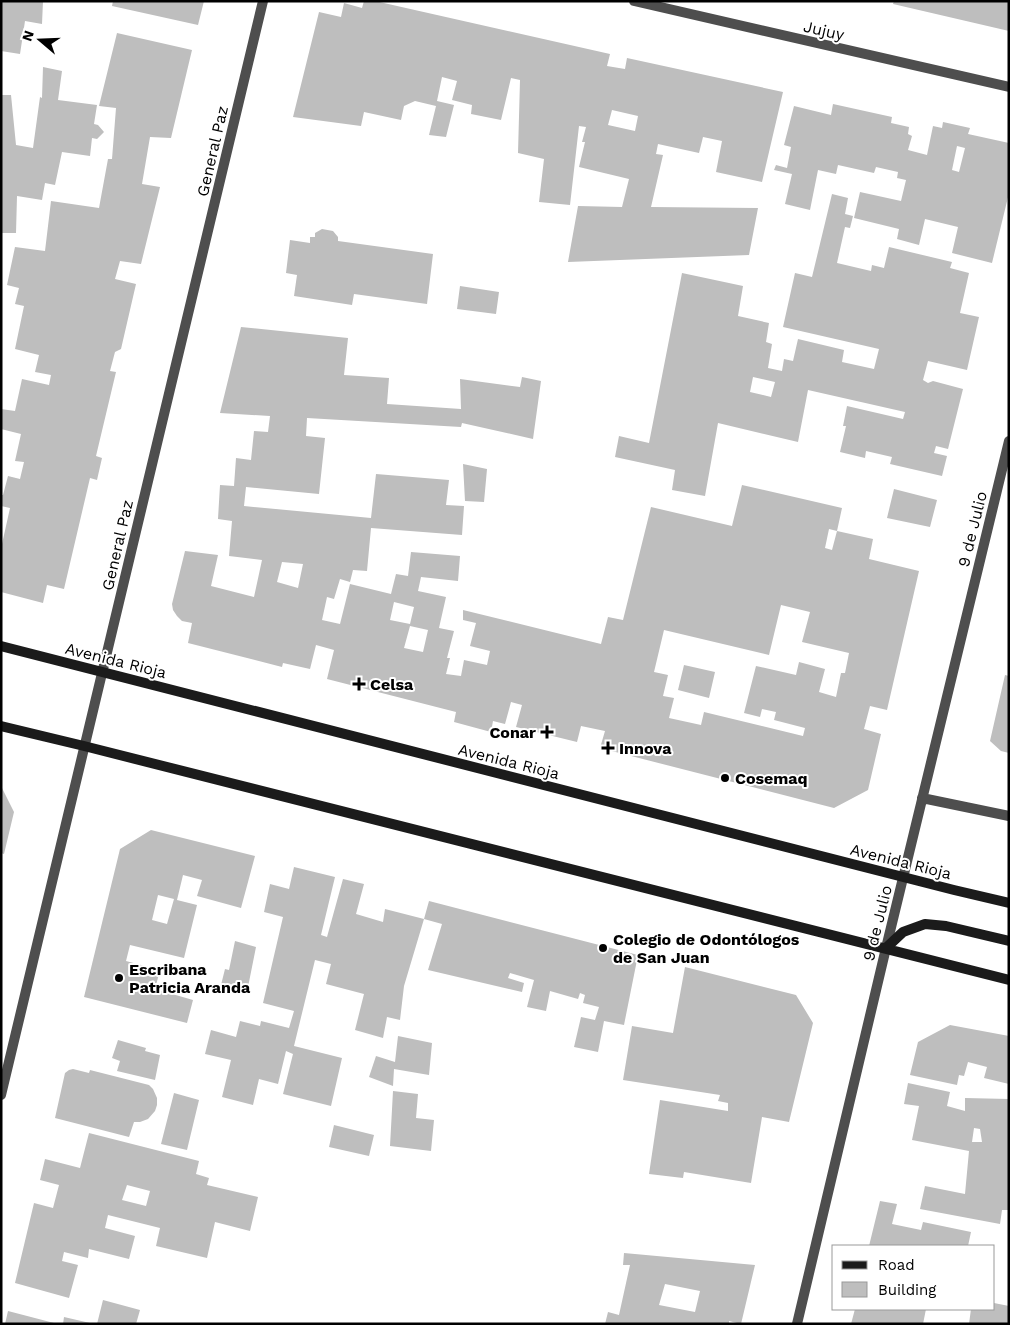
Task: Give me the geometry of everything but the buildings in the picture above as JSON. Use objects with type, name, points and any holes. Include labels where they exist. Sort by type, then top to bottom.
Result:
[{"type":"main road","name":"Avenida Rioja","points":[[1,646],[1009,903]]},
{"type":"main road","points":[[1,726],[1009,980]]},
{"type":"main road","points":[[886,948],[903,932],[925,924],[946,926],[1009,941]]},
{"type":"street","name":"General Paz","points":[[1,1095],[263,1]]},
{"type":"street","name":"Jujuy","points":[[634,1],[1009,87]]},
{"type":"street","name":"9 de Julio","points":[[797,1324],[1009,442]]},
{"type":"street","points":[[922,798],[1009,816]]},
{"type":"place","name":"Celsa","points":[[359,684]]},
{"type":"place","name":"Conar","points":[[547,732]]},
{"type":"place","name":"Innova","points":[[608,748]]},
{"type":"place","name":"Cosemaq","points":[[725,778]]},
{"type":"place","name":"Colegio de Odontólogos de San Juan","points":[[603,948]]},
{"type":"place","name":"Escribana Patricia Aranda","points":[[119,978]]}]
